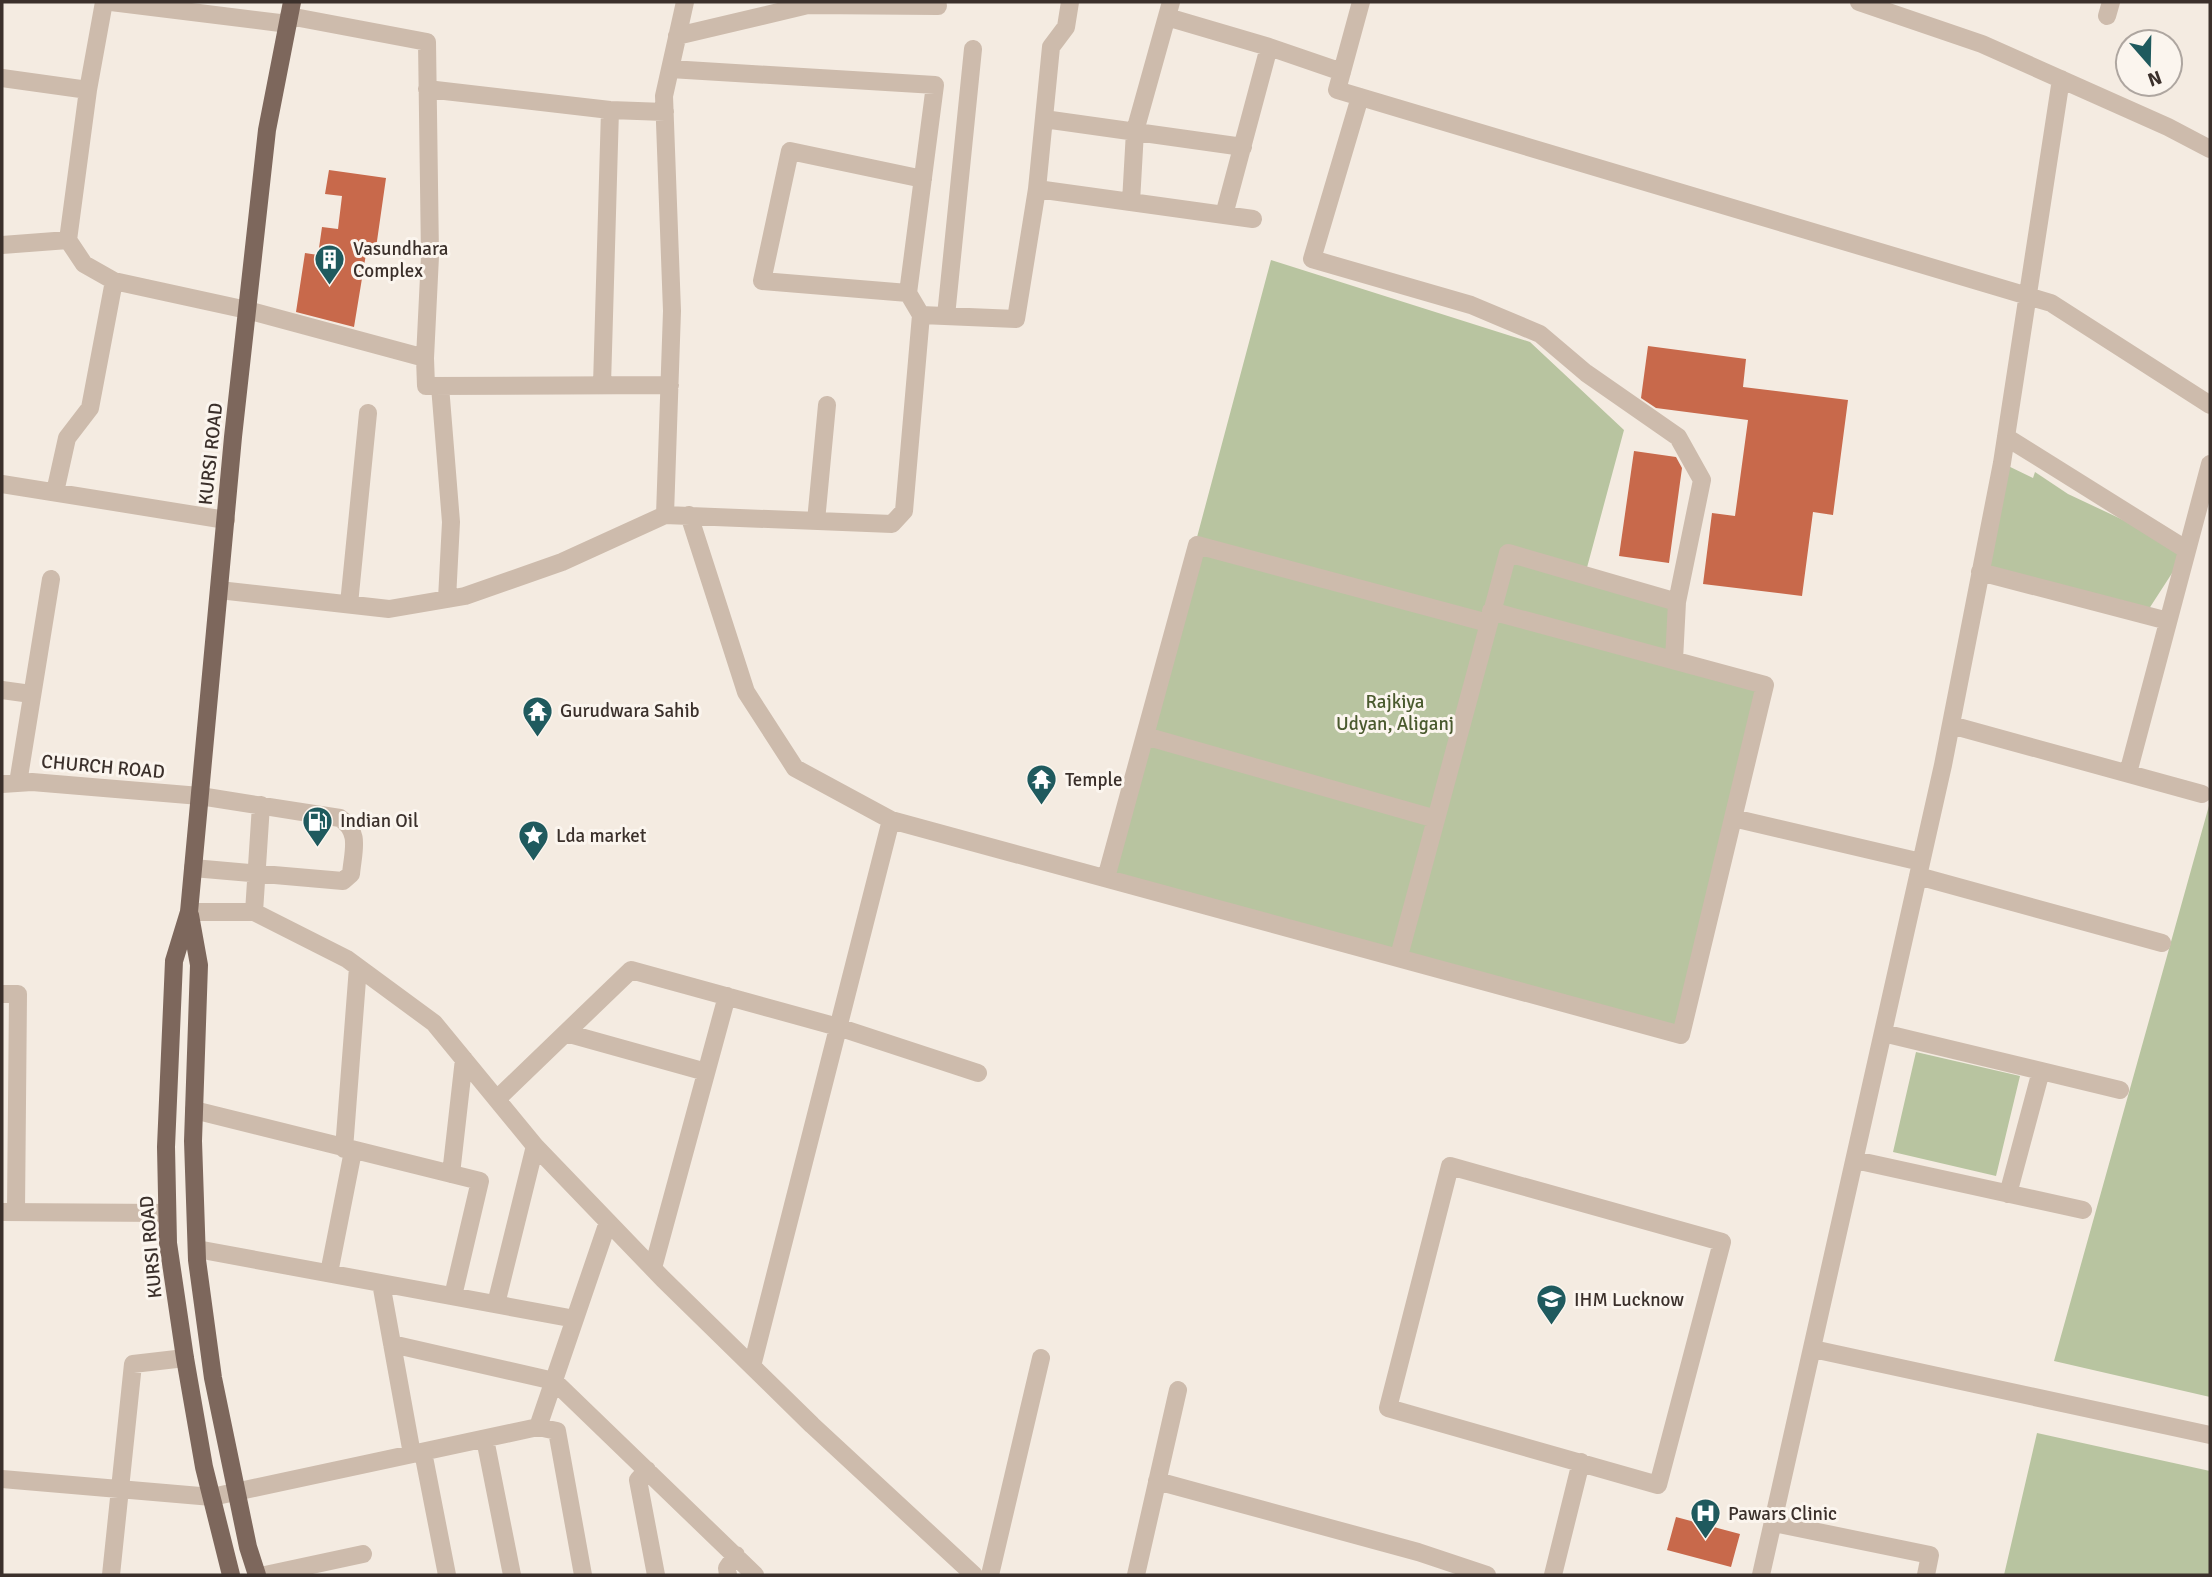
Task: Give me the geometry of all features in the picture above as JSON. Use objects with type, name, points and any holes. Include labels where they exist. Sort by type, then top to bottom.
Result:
[{"type":"main road","name":"KURSI ROAD","points":[[231,1575],[212,1497],[185,1358],[168,1243],[166,1147],[174,961],[189,912],[219,590],[267,130],[290,14]]},
{"type":"main road","name":"KURSI ROAD","points":[[189,912],[199,965],[194,1110],[197,1248],[213,1378],[248,1547],[257,1575]]},
{"type":"street","points":[[104,2],[88,90],[68,240],[84,264],[114,281],[247,310],[425,358]]},
{"type":"street","points":[[111,2],[290,14],[426,42],[430,256],[426,386],[670,385]]},
{"type":"street","points":[[665,515],[672,311],[664,96],[685,2]]},
{"type":"street","points":[[921,315],[1016,319],[1037,189],[1051,47],[1066,27],[1070,2]]},
{"type":"street","points":[[1361,2],[1337,90],[2051,303],[2210,405]]},
{"type":"street","points":[[1858,2],[1982,44],[2168,127],[2210,149]]},
{"type":"street","points":[[677,36],[825,3],[938,6]]},
{"type":"street","points":[[1131,202],[1135,131],[1169,10],[1342,72]]},
{"type":"street","points":[[1224,215],[1269,47]]},
{"type":"street","points":[[946,316],[972,49]]},
{"type":"street","points":[[219,590],[389,608],[466,596],[562,562],[665,515],[892,524],[904,511],[921,315],[908,293],[935,85],[670,69]]},
{"type":"street","points":[[2,78],[88,90]]},
{"type":"street","points":[[1762,1575],[1951,725],[2006,437],[2061,79]]},
{"type":"street","points":[[428,89],[610,110],[665,112]]},
{"type":"street","points":[[1360,97],[1311,259],[1471,305],[1540,334],[1586,373],[1678,437],[1702,480],[1677,602],[1674,660]]},
{"type":"street","points":[[602,385],[610,110]]},
{"type":"street","points":[[1044,119],[1243,147]]},
{"type":"street","points":[[908,293],[762,281],[790,151],[923,179]]},
{"type":"street","points":[[1037,189],[1253,219]]},
{"type":"street","points":[[2,245],[68,240]]},
{"type":"street","points":[[55,492],[67,438],[90,408],[114,281]]},
{"type":"street","points":[[440,386],[452,522],[447,599]]},
{"type":"street","points":[[816,521],[827,405]]},
{"type":"street","points":[[349,604],[369,413]]},
{"type":"street","points":[[2006,437],[2187,550]]},
{"type":"street","points":[[2127,773],[2210,464]]},
{"type":"street","points":[[2,484],[226,520]]},
{"type":"street","points":[[689,516],[746,692],[795,768],[891,820],[1106,878],[1399,956],[1681,1035],[1766,685],[1674,660],[1197,545],[1106,878]]},
{"type":"street","points":[[1399,956],[1508,553],[1677,602]]},
{"type":"street","points":[[1980,572],[2168,621]]},
{"type":"street","points":[[10,783],[31,694],[51,579]]},
{"type":"street","points":[[2,690],[31,694]]},
{"type":"street","points":[[1951,725],[2202,794]]},
{"type":"street","points":[[1145,736],[1436,819]]},
{"type":"street","name":"CHURCH ROAD","points":[[10,783],[32,782],[200,796],[340,818],[349,824],[354,832],[351,874],[343,881],[193,868]]},
{"type":"street","points":[[254,912],[261,805]]},
{"type":"street","points":[[1733,818],[1920,869],[2162,943]]},
{"type":"street","points":[[752,1366],[891,820]]},
{"type":"street","points":[[189,912],[254,912],[347,959],[434,1023],[535,1146],[608,1222],[752,1366],[974,1575]]},
{"type":"street","points":[[329,1273],[349,1150],[358,967]]},
{"type":"street","points":[[497,1100],[631,970],[838,1027],[978,1073]]},
{"type":"street","points":[[2,994],[18,994],[9,1095],[9,1212],[167,1213]]},
{"type":"street","points":[[653,1268],[727,996]]},
{"type":"street","points":[[566,1033],[706,1072]]},
{"type":"street","points":[[1883,1033],[2120,1090]]},
{"type":"street","points":[[451,1174],[464,1059]]},
{"type":"street","points":[[2008,1194],[2041,1071]]},
{"type":"street","points":[[194,1110],[480,1181],[453,1296]]},
{"type":"street","points":[[496,1304],[535,1146]]},
{"type":"street","points":[[1855,1160],[2083,1210]]},
{"type":"street","points":[[1450,1166],[1722,1242],[1658,1485],[1581,1462],[1388,1408],[1450,1166]]},
{"type":"street","points":[[538,1427],[608,1222]]},
{"type":"street","points":[[197,1248],[575,1319]]},
{"type":"street","points":[[381,1283],[392,1344],[447,1575]]},
{"type":"street","points":[[392,1344],[554,1381],[755,1575]]},
{"type":"street","points":[[1813,1349],[2210,1435]]},
{"type":"street","points":[[111,1575],[133,1364],[185,1358]]},
{"type":"street","points":[[990,1575],[1041,1358]]},
{"type":"street","points":[[1136,1575],[1178,1391]]},
{"type":"street","points":[[2,1479],[212,1497],[538,1427],[556,1431],[583,1575]]},
{"type":"street","points":[[485,1438],[512,1575]]},
{"type":"street","points":[[1553,1575],[1581,1462]]},
{"type":"street","points":[[647,1469],[638,1480],[656,1575]]},
{"type":"street","points":[[1157,1481],[1418,1552],[1487,1575]]},
{"type":"street","points":[[1774,1522],[1930,1555],[1926,1575]]},
{"type":"street","points":[[265,1575],[363,1554]]},
{"type":"street","points":[[728,1575],[727,1568],[736,1555]]},
{"type":"green space","name":"Rajkiya Udyan, Aliganj","points":[[1271,260],[1530,342],[1624,430],[1585,575],[1677,602],[1674,660],[1765,685],[1681,1035],[1106,878]]},
{"type":"green space","points":[[2002,463],[2033,478],[2035,472],[2068,494],[2187,550],[2145,615],[1981,572]]},
{"type":"green space","points":[[2210,802],[2210,1397],[2054,1361]]},
{"type":"green space","points":[[1916,1052],[2020,1076],[1996,1176],[1893,1152]]},
{"type":"green space","points":[[2037,1433],[2210,1471],[2210,1575],[2004,1575]]},
{"type":"building","points":[[329,170],[386,178],[375,255],[366,254],[354,327],[296,312],[305,253],[318,255],[322,227],[338,229],[342,196],[325,194]]},
{"type":"building","points":[[1648,346],[1746,359],[1743,387],[1848,400],[1833,515],[1813,512],[1802,596],[1703,584],[1712,513],[1735,516],[1748,420],[1656,408],[1641,398]]},
{"type":"building","points":[[1634,451],[1676,457],[1682,468],[1669,563],[1619,556]]},
{"type":"building","points":[[1676,1517],[1740,1534],[1731,1567],[1667,1550]]},
{"type":"place","name":"Vasundhara Complex","points":[[330,287]]},
{"type":"place","name":"Gurudwara Sahib","points":[[537,738]]},
{"type":"place","name":"Temple","points":[[1042,807]]},
{"type":"place","name":"Indian Oil","points":[[317,848]]},
{"type":"place","name":"Lda market","points":[[533,863]]},
{"type":"place","name":"IHM Lucknow","points":[[1551,1327]]},
{"type":"place","name":"Pawars Clinic","points":[[1705,1541]]}]
